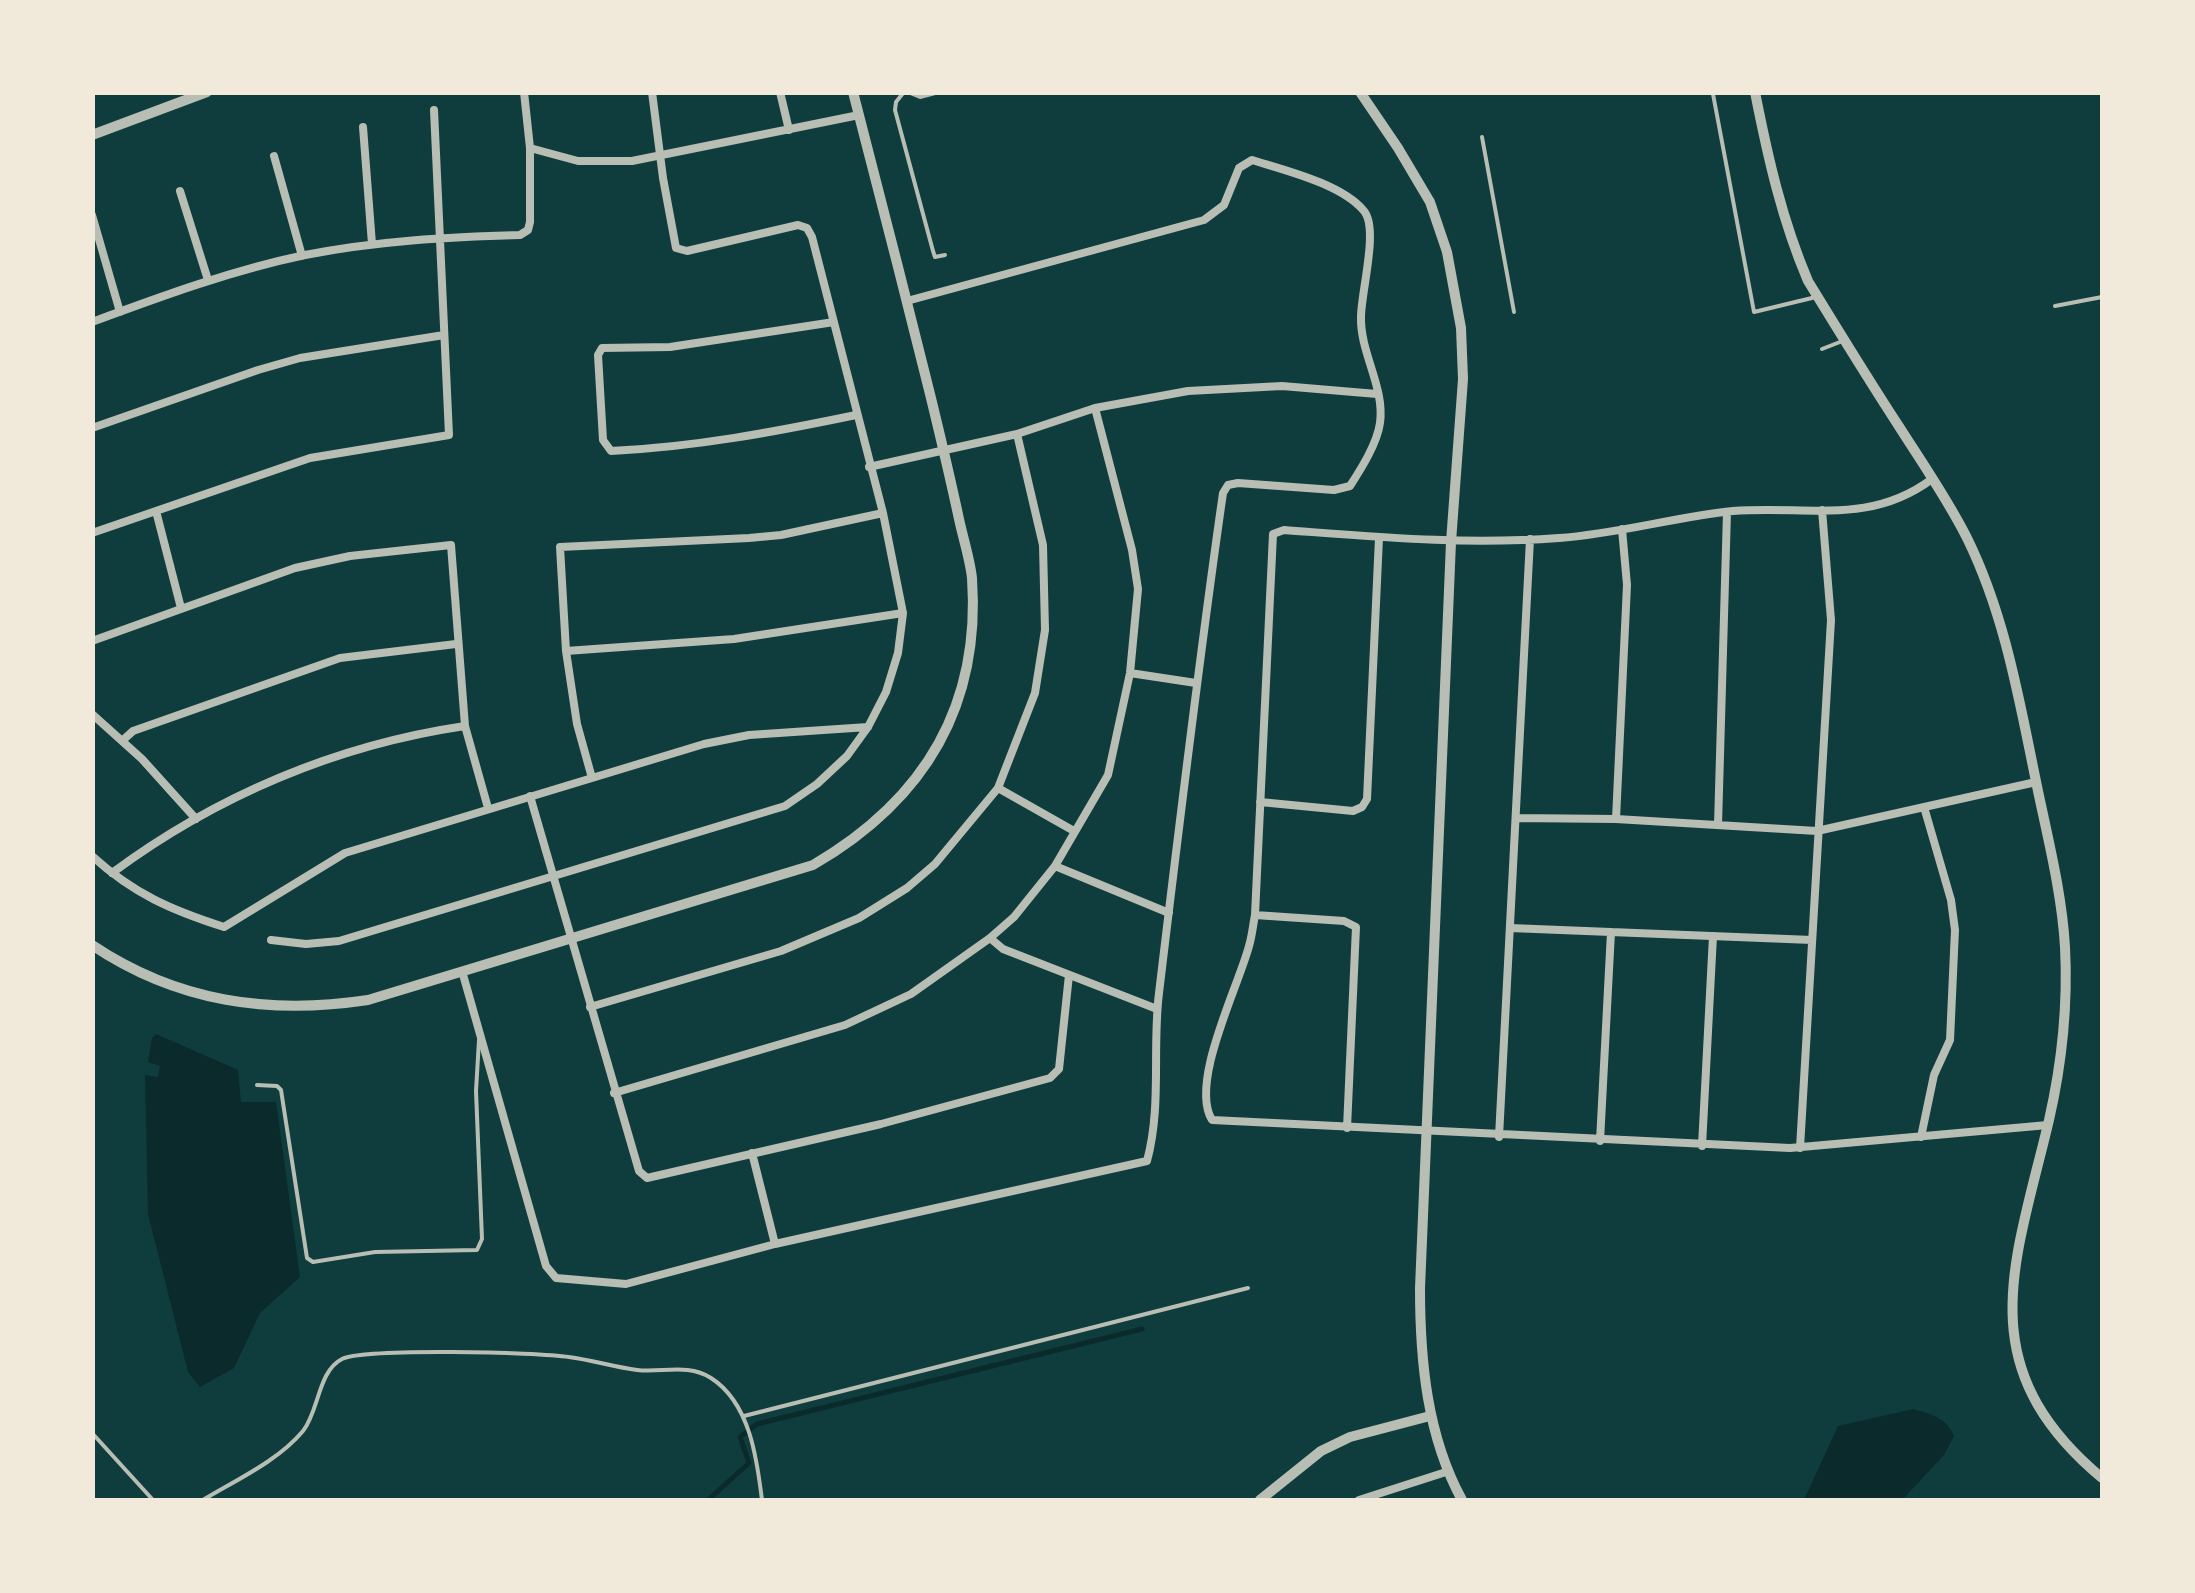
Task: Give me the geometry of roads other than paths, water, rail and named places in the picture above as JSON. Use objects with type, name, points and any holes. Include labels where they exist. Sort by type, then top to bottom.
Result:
[{"type":"street","points":[[92,135],[207,92]]},
{"type":"street","points":[[92,322],[208,280],[302,256],[439,237],[520,235],[528,230],[530,148],[524,92]]},
{"type":"street","points":[[271,940],[306,944],[339,941],[785,806],[847,756],[886,692],[898,653],[903,614],[883,513],[812,237],[798,225],[687,250],[676,248],[652,92]]},
{"type":"street","points":[[780,92],[789,130]]},
{"type":"street","points":[[92,945],[166,985],[199,996],[250,1005],[321,1007],[352,1002],[813,865],[885,814],[928,765],[950,721],[968,666],[973,624],[972,574],[853,92]]},
{"type":"street","points":[[1360,92],[1430,202],[1456,286],[1462,328],[1463,379],[1451,542],[1420,1320],[1430,1416],[1446,1472],[1462,1500]]},
{"type":"street","points":[[1755,92],[1770,173],[1790,239],[1817,297],[1966,536],[1990,591],[2010,658],[2062,910],[2066,1015],[2048,1125],[2016,1254],[2010,1299],[2014,1340],[2038,1407],[2074,1454],[2102,1478]]},
{"type":"street","points":[[92,533],[310,458],[449,434],[434,110]]},
{"type":"street","points":[[530,148],[578,161],[632,161],[859,115]]},
{"type":"street","points":[[363,127],[372,244]]},
{"type":"street","points":[[274,156],[302,256]]},
{"type":"street","points":[[462,971],[546,1266],[556,1278],[626,1284],[775,1244],[1143,1163],[1149,1155],[1158,1067],[1157,1009],[1222,493],[1228,485],[1238,482],[1334,490],[1350,486],[1361,470],[1380,424],[1360,318],[1371,226],[1365,211],[1313,179],[1252,160],[1239,168],[1224,205],[1204,220],[907,301]]},
{"type":"street","points":[[180,191],[208,280]]},
{"type":"street","points":[[92,215],[120,312]]},
{"type":"street","points":[[834,322],[670,347],[602,348],[598,355],[603,440],[611,451],[668,448],[738,439],[856,415]]},
{"type":"street","points":[[92,428],[258,370],[346,348],[444,335]]},
{"type":"street","points":[[869,467],[1017,434],[1095,408],[1188,391],[1282,386],[1377,394]]},
{"type":"street","points":[[614,1093],[845,1025],[910,994],[990,938],[1034,896],[1108,775],[1130,673],[1138,588],[1129,536],[1095,408]]},
{"type":"street","points":[[590,1007],[781,950],[860,918],[907,888],[934,864],[998,788],[1035,693],[1044,630],[1043,546],[1017,434]]},
{"type":"street","points":[[1932,479],[1886,504],[1870,508],[1727,512],[1562,538],[1451,542],[1284,530],[1274,534],[1255,915],[1249,948],[1222,1016],[1208,1082],[1208,1114],[1212,1120],[1347,1128],[1800,1148],[2048,1125]]},
{"type":"street","points":[[1800,1148],[1817,831],[1828,720],[1831,620],[1822,510]]},
{"type":"street","points":[[156,511],[181,608]]},
{"type":"street","points":[[1718,825],[1727,512]]},
{"type":"street","points":[[592,778],[577,724],[566,651],[560,547],[781,535],[883,513]]},
{"type":"street","points":[[1616,819],[1628,585],[1622,528]]},
{"type":"street","points":[[1260,802],[1353,811],[1362,808],[1367,798],[1380,538]]},
{"type":"street","points":[[1499,1136],[1530,539]]},
{"type":"street","points":[[92,642],[294,568],[350,556],[451,545],[465,726],[488,808]]},
{"type":"street","points":[[566,651],[734,639],[903,614]]},
{"type":"street","points":[[122,741],[133,731],[340,658],[456,644]]},
{"type":"street","points":[[1130,673],[1196,684]]},
{"type":"street","points":[[92,714],[196,819]]},
{"type":"street","points":[[112,873],[154,842],[240,794],[345,753],[414,734],[465,726]]},
{"type":"street","points":[[92,856],[139,894],[224,927],[345,853],[488,808],[704,744],[749,736],[868,727]]},
{"type":"street","points":[[1516,818],[1616,819],[1817,831],[2036,782]]},
{"type":"street","points":[[998,788],[1074,831]]},
{"type":"street","points":[[530,796],[614,1093],[642,1176],[652,1179],[1050,1078],[1059,1069],[1069,975]]},
{"type":"street","points":[[1922,1137],[1934,1075],[1950,1040],[1955,930],[1951,900],[1924,807]]},
{"type":"street","points":[[1055,866],[1169,913]]},
{"type":"street","points":[[1255,915],[1344,920],[1356,927],[1347,1128]]},
{"type":"street","points":[[1510,928],[1812,940]]},
{"type":"street","points":[[1600,1141],[1611,932]]},
{"type":"street","points":[[1702,1146],[1713,936]]},
{"type":"street","points":[[990,938],[1003,949],[1157,1009]]},
{"type":"street","points":[[752,1153],[775,1244]]},
{"type":"street","points":[[1260,1500],[1320,1451],[1350,1438],[1430,1416]]},
{"type":"street","points":[[1360,1500],[1446,1472]]},
{"type":"lane","points":[[939,92],[920,96],[906,92],[896,102],[895,110],[932,250],[936,257],[944,255]]},
{"type":"lane","points":[[1713,94],[1754,312],[1817,297]]},
{"type":"lane","points":[[1482,137],[1514,312]]},
{"type":"lane","points":[[2055,306],[2102,297]]},
{"type":"lane","points":[[1822,349],[1843,340]]},
{"type":"lane","points":[[258,1086],[277,1086],[282,1090],[307,1258],[313,1262],[375,1252],[478,1250],[482,1238],[476,1091],[480,1035]]},
{"type":"lane","points":[[744,1419],[1248,1288]]},
{"type":"lane","points":[[204,1500],[291,1444],[313,1414],[330,1369],[359,1354],[567,1356],[639,1370],[690,1370],[715,1380],[744,1419],[762,1500]]},
{"type":"lane","points":[[92,1433],[152,1500]]},
{"type":"water","points":[[156,1034],[238,1070],[241,1102],[276,1102],[300,1277],[260,1313],[234,1368],[200,1387],[188,1372],[148,1214],[145,1075],[158,1077],[160,1066],[148,1062]]},
{"type":"water","points":[[1913,1409],[1943,1421],[1954,1436],[1944,1455],[1902,1500],[1804,1500],[1838,1426]]},
{"type":"waterway","points":[[708,1500],[749,1463],[740,1437],[757,1424],[1142,1329]]}]
